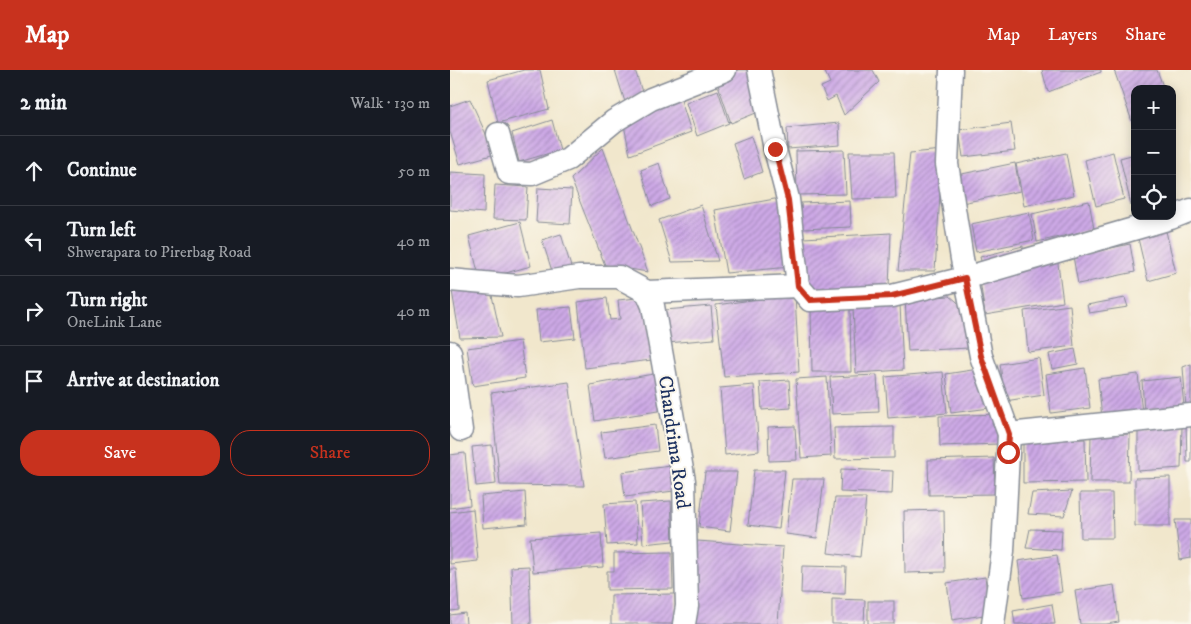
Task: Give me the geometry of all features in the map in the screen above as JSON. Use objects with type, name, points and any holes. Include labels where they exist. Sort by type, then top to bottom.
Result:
[{"type":"street","points":[[498,134],[509,173],[532,174],[568,159],[614,121],[650,99],[725,70]]},
{"type":"street","points":[[759,70],[775,149],[788,200],[798,286],[810,300],[892,296],[965,278],[1171,218],[1191,210]]},
{"type":"street","points":[[951,70],[947,164],[965,278],[981,356],[1009,434],[1002,551],[993,624]]},
{"type":"street","points":[[450,280],[518,286],[579,277],[619,277],[647,292],[798,286]]},
{"type":"street","name":"Chandrima Road","points":[[647,292],[653,306],[684,481],[687,606],[684,624]]},
{"type":"street","points":[[450,352],[461,430]]},
{"type":"street","points":[[1009,434],[1191,414]]},
{"type":"building","points":[[524,70],[540,70],[549,109],[498,123],[488,80]]},
{"type":"building","points":[[615,70],[635,70],[643,95],[625,102]]},
{"type":"building","points":[[731,70],[747,70],[761,111],[731,123],[715,76]]},
{"type":"building","points":[[824,70],[873,70],[879,82],[844,115],[836,96],[827,101],[821,87],[830,83]]},
{"type":"building","points":[[1042,70],[1101,70],[1101,72],[1048,92]]},
{"type":"building","points":[[1114,70],[1157,70],[1163,85],[1131,85],[1131,119]]},
{"type":"building","points":[[718,90],[729,123],[697,136],[686,103]]},
{"type":"building","points":[[679,94],[691,132],[630,155],[623,120]]},
{"type":"building","points":[[470,99],[495,154],[460,164],[450,132],[450,106]]},
{"type":"building","points":[[552,120],[560,150],[519,162],[512,133]]},
{"type":"building","points":[[839,123],[840,145],[788,149],[787,128]]},
{"type":"building","points":[[1011,123],[1015,151],[963,157],[959,130]]},
{"type":"building","points":[[751,136],[762,172],[744,179],[733,143]]},
{"type":"building","points":[[603,148],[648,272],[605,265],[571,179]]},
{"type":"building","points":[[844,150],[846,194],[797,195],[796,151]]},
{"type":"building","points":[[943,150],[935,271],[898,271],[910,153]]},
{"type":"building","points":[[849,152],[894,152],[896,198],[852,199]]},
{"type":"building","points":[[1113,152],[1124,199],[1096,206],[1085,160]]},
{"type":"building","points":[[1066,153],[1074,195],[1024,206],[1016,164]]},
{"type":"building","points":[[1131,155],[1131,205],[1120,158]]},
{"type":"building","points":[[659,163],[670,199],[652,206],[641,170]]},
{"type":"building","points":[[1015,163],[1020,191],[962,203],[957,175]]},
{"type":"building","points":[[450,172],[485,174],[484,213],[450,210]]},
{"type":"building","points":[[495,185],[528,187],[526,220],[493,219]]},
{"type":"building","points":[[538,188],[572,190],[570,224],[536,222]]},
{"type":"building","points":[[780,198],[790,267],[726,273],[715,210]]},
{"type":"building","points":[[850,201],[851,227],[802,229],[801,203]]},
{"type":"building","points":[[1089,201],[1094,229],[1037,242],[1032,214]]},
{"type":"building","points":[[701,205],[718,261],[672,262],[659,220]]},
{"type":"building","points":[[1029,212],[1034,240],[976,252],[971,224]]},
{"type":"building","points":[[520,222],[531,266],[480,280],[469,236]]},
{"type":"building","points":[[1165,227],[1176,273],[1148,281],[1137,234]]},
{"type":"building","points":[[891,233],[889,288],[809,291],[804,238]]},
{"type":"building","points":[[561,234],[572,270],[554,277],[542,240]]},
{"type":"building","points":[[1130,244],[1135,272],[1078,284],[1073,256]]},
{"type":"building","points":[[1023,246],[1023,257],[983,268],[980,257]]},
{"type":"building","points":[[1057,256],[1063,302],[985,315],[980,280]]},
{"type":"building","points":[[452,291],[491,291],[501,337],[460,338]]},
{"type":"building","points":[[795,294],[799,372],[724,377],[716,305]]},
{"type":"building","points":[[950,296],[968,311],[969,348],[908,351],[905,299]]},
{"type":"building","points":[[646,297],[652,360],[585,368],[578,302],[607,298],[610,320],[620,319],[618,300]]},
{"type":"building","points":[[1125,298],[1128,307],[1089,313],[1087,305]]},
{"type":"building","points":[[900,304],[903,370],[856,373],[853,307]]},
{"type":"building","points":[[1070,305],[1074,346],[1028,352],[1024,311]]},
{"type":"building","points":[[711,306],[714,339],[667,343],[665,310]]},
{"type":"building","points":[[571,307],[575,338],[539,342],[536,310]]},
{"type":"building","points":[[850,307],[851,372],[812,372],[811,308]]},
{"type":"building","points":[[520,341],[525,378],[473,386],[467,348]]},
{"type":"building","points":[[1075,349],[1078,364],[1052,369],[1049,354]]},
{"type":"building","points":[[1039,358],[1044,395],[1005,401],[1000,364]]},
{"type":"building","points":[[1191,364],[1191,408],[1186,408],[1183,367]]},
{"type":"building","points":[[985,368],[990,408],[951,413],[946,374]]},
{"type":"building","points":[[1085,368],[1090,408],[1051,413],[1046,374]]},
{"type":"building","points":[[943,372],[947,413],[888,418],[885,377]]},
{"type":"building","points":[[659,373],[664,410],[595,421],[590,385]]},
{"type":"building","points":[[1138,374],[1142,413],[1102,418],[1098,379]]},
{"type":"building","points":[[877,375],[879,412],[832,414],[830,377]]},
{"type":"building","points":[[827,377],[831,456],[801,458],[796,379]]},
{"type":"building","points":[[1181,377],[1184,406],[1144,411],[1142,381]]},
{"type":"building","points":[[789,380],[791,408],[762,410],[760,382]]},
{"type":"building","points":[[569,382],[584,486],[500,485],[491,393]]},
{"type":"building","points":[[754,385],[759,451],[725,455],[720,388]]},
{"type":"building","points":[[998,414],[999,444],[940,446],[939,416]]},
{"type":"building","points":[[1186,421],[1191,421],[1191,462],[1187,462]]},
{"type":"building","points":[[655,425],[658,451],[605,458],[601,432]]},
{"type":"building","points":[[1182,425],[1181,468],[1138,471],[1138,429]]},
{"type":"building","points":[[795,426],[797,460],[769,461],[768,427]]},
{"type":"building","points":[[894,427],[894,458],[835,459],[834,428]]},
{"type":"building","points":[[1130,434],[1129,482],[1090,482],[1091,435]]},
{"type":"building","points":[[1085,439],[1086,482],[1023,483],[1023,441]]},
{"type":"building","points":[[492,445],[496,484],[476,486],[472,447]]},
{"type":"building","points":[[465,453],[470,505],[450,508],[450,455]]},
{"type":"building","points":[[994,458],[995,494],[929,495],[928,460]]},
{"type":"building","points":[[671,466],[674,491],[625,497],[622,472]]},
{"type":"building","points":[[841,469],[893,471],[892,494],[840,492]]},
{"type":"building","points":[[754,470],[785,470],[779,529],[748,525]]},
{"type":"building","points":[[705,472],[737,472],[730,531],[699,527]]},
{"type":"building","points":[[1170,477],[1170,526],[1135,526],[1135,478]]},
{"type":"building","points":[[792,479],[824,479],[817,538],[786,534]]},
{"type":"building","points":[[1072,491],[1064,516],[1028,514],[1032,493]]},
{"type":"building","points":[[525,492],[527,524],[483,528],[481,496]]},
{"type":"building","points":[[1080,493],[1112,493],[1113,538],[1081,538]]},
{"type":"building","points":[[835,498],[866,498],[860,557],[828,553]]},
{"type":"building","points":[[671,501],[673,541],[643,544],[640,503]]},
{"type":"building","points":[[635,502],[638,543],[607,545],[604,504]]},
{"type":"building","points":[[473,509],[478,561],[450,564],[450,512]]},
{"type":"building","points":[[944,510],[945,572],[905,573],[904,511]]},
{"type":"building","points":[[1175,520],[1191,520],[1191,558],[1180,560]]},
{"type":"building","points":[[1030,529],[1062,530],[1061,550],[1026,548]]},
{"type":"building","points":[[601,533],[603,567],[533,572],[530,538]]},
{"type":"building","points":[[697,541],[783,547],[778,624],[693,624]]},
{"type":"building","points":[[672,552],[673,589],[607,590],[607,571],[614,571],[614,553]]},
{"type":"building","points":[[1057,555],[1062,592],[1023,598],[1018,561]]},
{"type":"building","points":[[529,566],[531,624],[513,624],[511,567]]},
{"type":"building","points":[[802,566],[846,567],[845,594],[801,593]]},
{"type":"building","points":[[450,569],[456,569],[459,610],[450,611]]},
{"type":"building","points":[[985,577],[990,614],[952,620],[947,583]]},
{"type":"building","points":[[1114,585],[1119,622],[1080,624],[1075,591]]},
{"type":"building","points":[[675,594],[676,624],[611,624],[611,595]]},
{"type":"building","points":[[832,599],[865,600],[864,624],[832,624]]},
{"type":"building","points":[[868,601],[894,601],[894,624],[868,624]]},
{"type":"building","points":[[1052,604],[1055,624],[1015,624],[1013,611]]},
{"type":"building","points":[[465,613],[466,624],[450,624],[450,615]]},
{"type":"route","points":[[775,149],[788,200],[798,286],[810,300],[892,296],[965,278],[981,356],[1009,434],[1008,452]]}]
